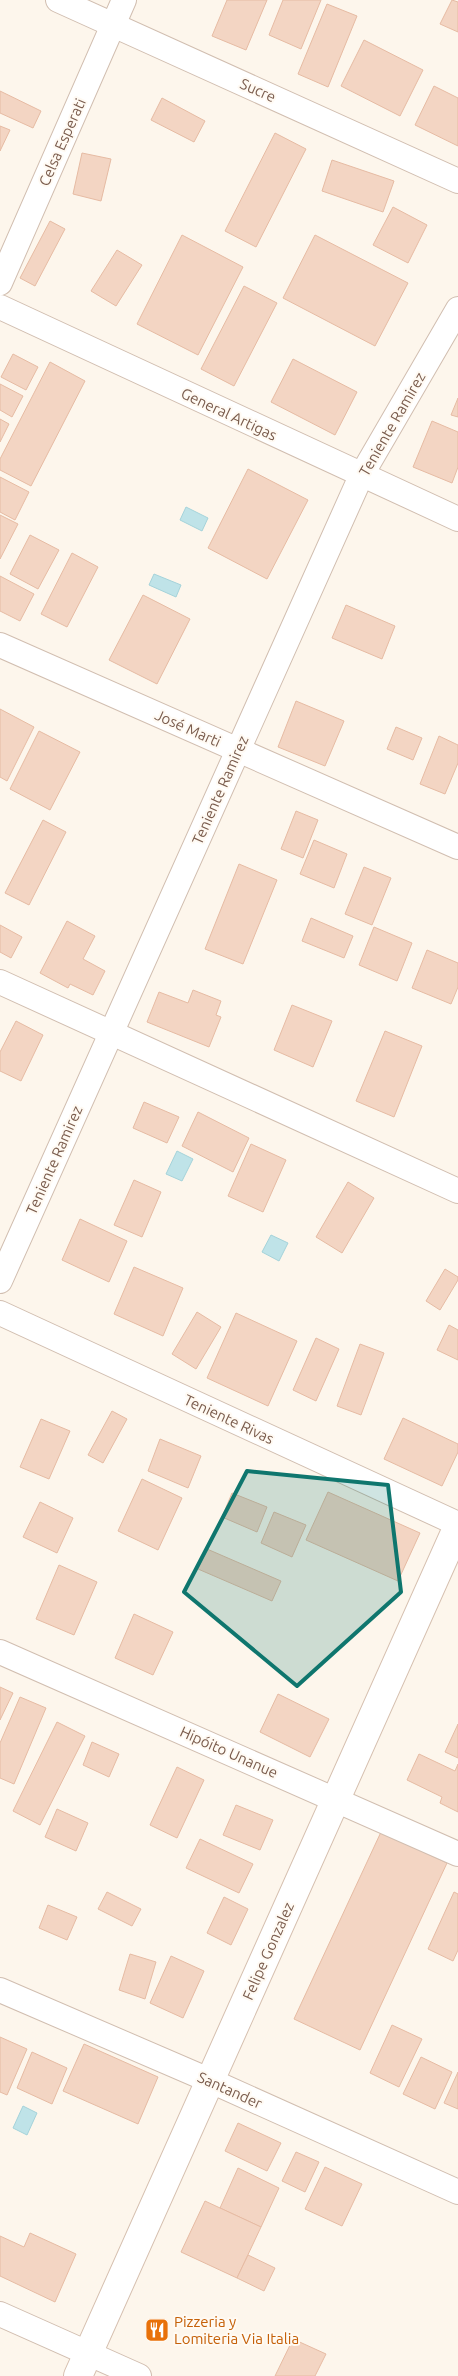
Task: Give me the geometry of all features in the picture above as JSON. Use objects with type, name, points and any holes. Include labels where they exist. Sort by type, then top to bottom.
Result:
[{"type":"street","name":"Sucre","points":[[58,0],[458,181]]},
{"type":"street","name":"Celsa Esperati","points":[[0,283],[124,0]]},
{"type":"street","name":"General Artigas","points":[[0,307],[361,476],[458,519]]},
{"type":"street","name":"Teniente Ramirez","points":[[0,1281],[361,476],[458,309]]},
{"type":"street","name":"José Marti","points":[[0,645],[458,847]]},
{"type":"street","points":[[0,982],[458,1191]]},
{"type":"street","name":"Teniente Rivas","points":[[0,1313],[458,1525]]},
{"type":"street","name":"Felipe Gonzalez","points":[[83,2364],[458,1525]]},
{"type":"street","name":"Hipóito Unanue","points":[[0,1652],[335,1798],[458,1854]]},
{"type":"street","name":"Santander","points":[[0,1990],[211,2081],[458,2192]]},
{"type":"street","points":[[0,2314],[83,2364],[139,2376]]},
{"type":"highlighted area","points":[[247,1471],[388,1485],[401,1592],[297,1686],[184,1592]]},
{"type":"water","points":[[186,507],[208,518],[202,531],[180,520]]},
{"type":"water","points":[[154,574],[181,585],[176,597],[149,585]]},
{"type":"water","points":[[177,1151],[193,1159],[182,1181],[166,1174]]},
{"type":"water","points":[[271,1235],[288,1243],[279,1261],[262,1252]]},
{"type":"water","points":[[23,2106],[37,2113],[27,2135],[13,2128]]},
{"type":"building","points":[[227,0],[267,0],[246,50],[212,36]]},
{"type":"building","points":[[283,0],[321,0],[301,49],[269,35]]},
{"type":"building","points":[[452,0],[458,2],[458,32],[440,24]]},
{"type":"building","points":[[327,4],[357,16],[328,87],[298,74]]},
{"type":"building","points":[[364,40],[423,70],[400,116],[341,86]]},
{"type":"building","points":[[434,86],[458,98],[458,146],[415,125]]},
{"type":"building","points":[[0,91],[41,111],[33,128],[0,113]]},
{"type":"building","points":[[162,98],[205,121],[194,142],[151,120]]},
{"type":"building","points":[[0,126],[10,130],[0,151]]},
{"type":"building","points":[[275,133],[306,149],[256,247],[225,231]]},
{"type":"building","points":[[82,153],[111,159],[101,201],[73,194]]},
{"type":"building","points":[[332,160],[394,181],[383,212],[322,191]]},
{"type":"building","points":[[393,207],[427,225],[408,263],[373,245]]},
{"type":"building","points":[[50,221],[65,229],[35,286],[20,278]]},
{"type":"building","points":[[182,235],[243,267],[198,355],[137,324]]},
{"type":"building","points":[[315,235],[408,283],[375,346],[283,298]]},
{"type":"building","points":[[117,250],[142,265],[116,306],[91,291]]},
{"type":"building","points":[[244,286],[277,303],[234,386],[201,369]]},
{"type":"building","points":[[13,354],[38,367],[26,390],[1,377]]},
{"type":"building","points":[[293,359],[357,392],[335,435],[271,402]]},
{"type":"building","points":[[50,362],[85,381],[31,486],[0,470],[0,459]]},
{"type":"building","points":[[0,384],[23,396],[12,417],[0,410]]},
{"type":"building","points":[[458,398],[458,417],[451,415]]},
{"type":"building","points":[[0,419],[9,424],[0,442]]},
{"type":"building","points":[[432,421],[458,432],[458,467],[452,483],[413,467]]},
{"type":"building","points":[[248,469],[308,500],[267,579],[208,548]]},
{"type":"building","points":[[0,477],[29,492],[15,520],[0,512]]},
{"type":"building","points":[[0,515],[18,524],[0,559]]},
{"type":"building","points":[[30,535],[59,550],[38,589],[10,574]]},
{"type":"building","points":[[72,553],[98,567],[67,627],[41,614]]},
{"type":"building","points":[[0,576],[34,594],[20,621],[0,611]]},
{"type":"building","points":[[143,595],[190,619],[157,684],[109,660]]},
{"type":"building","points":[[346,605],[395,626],[382,659],[332,638]]},
{"type":"building","points":[[296,701],[344,721],[325,766],[278,747]]},
{"type":"building","points":[[0,709],[34,727],[7,781],[0,777]]},
{"type":"building","points":[[396,727],[422,738],[413,760],[387,749]]},
{"type":"building","points":[[39,731],[80,752],[50,810],[10,789]]},
{"type":"building","points":[[439,736],[458,745],[458,763],[445,794],[420,784]]},
{"type":"building","points":[[296,811],[318,820],[303,858],[281,849]]},
{"type":"building","points":[[43,820],[66,832],[29,905],[5,893]]},
{"type":"building","points":[[314,840],[347,854],[334,888],[300,874]]},
{"type":"building","points":[[239,864],[277,880],[243,964],[205,949]]},
{"type":"building","points":[[364,867],[391,878],[372,925],[345,914]]},
{"type":"building","points":[[311,918],[353,936],[344,958],[302,941]]},
{"type":"building","points":[[67,921],[95,936],[83,959],[105,971],[93,995],[70,984],[68,988],[40,973]]},
{"type":"building","points":[[0,925],[22,937],[11,958],[0,952]]},
{"type":"building","points":[[374,927],[412,943],[397,981],[359,965]]},
{"type":"building","points":[[427,950],[458,963],[458,987],[451,1004],[412,988]]},
{"type":"building","points":[[193,990],[221,1001],[216,1015],[221,1017],[209,1047],[147,1022],[159,992],[188,1003]]},
{"type":"building","points":[[292,1005],[332,1021],[313,1067],[274,1050]]},
{"type":"building","points":[[16,1021],[43,1035],[21,1081],[0,1071],[0,1052]]},
{"type":"building","points":[[385,1031],[422,1046],[394,1117],[356,1101]]},
{"type":"building","points":[[144,1102],[179,1117],[167,1143],[133,1128]]},
{"type":"building","points":[[198,1112],[249,1138],[233,1172],[182,1146]]},
{"type":"building","points":[[251,1144],[286,1160],[263,1212],[228,1196]]},
{"type":"building","points":[[134,1180],[161,1192],[142,1237],[114,1225]]},
{"type":"building","points":[[348,1182],[374,1198],[342,1253],[316,1237]]},
{"type":"building","points":[[80,1219],[127,1241],[109,1282],[62,1260]]},
{"type":"building","points":[[134,1267],[183,1288],[163,1336],[114,1314]]},
{"type":"building","points":[[445,1269],[458,1277],[458,1280],[440,1310],[426,1301]]},
{"type":"building","points":[[197,1312],[221,1327],[196,1369],[172,1354]]},
{"type":"building","points":[[236,1313],[297,1341],[268,1406],[207,1378]]},
{"type":"building","points":[[449,1325],[458,1330],[458,1360],[437,1350]]},
{"type":"building","points":[[316,1338],[339,1349],[316,1401],[293,1390]]},
{"type":"building","points":[[360,1344],[384,1353],[361,1415],[337,1406]]},
{"type":"building","points":[[112,1411],[127,1419],[103,1463],[88,1455]]},
{"type":"building","points":[[403,1418],[458,1444],[458,1452],[442,1486],[384,1459]]},
{"type":"building","points":[[41,1419],[70,1431],[49,1479],[20,1467]]},
{"type":"building","points":[[160,1439],[201,1456],[188,1488],[148,1471]]},
{"type":"building","points":[[142,1479],[182,1498],[158,1550],[118,1531]]},
{"type":"building","points":[[328,1492],[420,1533],[398,1581],[306,1540]]},
{"type":"building","points":[[232,1493],[267,1507],[257,1532],[222,1517]]},
{"type":"building","points":[[40,1502],[73,1518],[57,1553],[23,1537]]},
{"type":"building","points":[[274,1512],[306,1525],[292,1557],[261,1543]]},
{"type":"building","points":[[207,1549],[281,1581],[272,1601],[198,1569]]},
{"type":"building","points":[[59,1565],[97,1582],[74,1635],[36,1619]]},
{"type":"building","points":[[134,1614],[173,1632],[153,1675],[115,1658]]},
{"type":"building","points":[[0,1687],[13,1693],[0,1720]]},
{"type":"building","points":[[278,1694],[329,1719],[310,1757],[260,1732]]},
{"type":"building","points":[[20,1697],[46,1708],[14,1784],[0,1778],[0,1743]]},
{"type":"building","points":[[57,1722],[85,1736],[40,1825],[13,1811]]},
{"type":"building","points":[[458,1724],[458,1758],[445,1752]]},
{"type":"building","points":[[92,1742],[119,1754],[109,1777],[83,1765]]},
{"type":"building","points":[[419,1754],[455,1771],[458,1764],[458,1812],[440,1803],[442,1797],[407,1780]]},
{"type":"building","points":[[177,1767],[204,1780],[177,1838],[150,1825]]},
{"type":"building","points":[[236,1805],[273,1820],[260,1850],[223,1835]]},
{"type":"building","points":[[57,1809],[88,1823],[76,1851],[45,1837]]},
{"type":"building","points":[[381,1832],[447,1863],[360,2050],[294,2019]]},
{"type":"building","points":[[200,1839],[253,1864],[239,1893],[186,1868]]},
{"type":"building","points":[[107,1892],[141,1909],[132,1926],[98,1909]]},
{"type":"building","points":[[454,1892],[458,1894],[458,1950],[453,1961],[428,1949]]},
{"type":"building","points":[[224,1897],[248,1909],[231,1945],[207,1933]]},
{"type":"building","points":[[48,1905],[77,1917],[67,1940],[39,1928]]},
{"type":"building","points":[[130,1954],[156,1962],[145,1999],[119,1990]]},
{"type":"building","points":[[171,1956],[204,1971],[183,2018],[150,2003]]},
{"type":"building","points":[[392,2025],[422,2039],[399,2087],[370,2073]]},
{"type":"building","points":[[0,2037],[27,2049],[7,2095],[0,2092]]},
{"type":"building","points":[[84,2044],[158,2077],[138,2124],[63,2091]]},
{"type":"building","points":[[32,2052],[67,2068],[52,2104],[17,2088]]},
{"type":"building","points":[[421,2057],[452,2072],[435,2109],[403,2094]]},
{"type":"building","points":[[458,2072],[458,2109],[444,2103]]},
{"type":"building","points":[[238,2123],[281,2143],[267,2171],[225,2151]]},
{"type":"building","points":[[296,2152],[319,2162],[305,2192],[282,2181]]},
{"type":"building","points":[[325,2167],[362,2184],[342,2226],[305,2209]]},
{"type":"building","points":[[238,2168],[279,2188],[261,2227],[220,2208]]},
{"type":"building","points":[[205,2201],[261,2227],[237,2278],[181,2252]]},
{"type":"building","points":[[30,2233],[76,2254],[55,2302],[0,2276],[0,2236],[24,2247]]},
{"type":"building","points":[[248,2255],[275,2268],[264,2291],[237,2278]]},
{"type":"building","points":[[293,2339],[326,2354],[315,2376],[275,2376]]},
{"type":"place","name":"Pizzeria y Lomiteria Via Italia","points":[[157,2330]]}]
